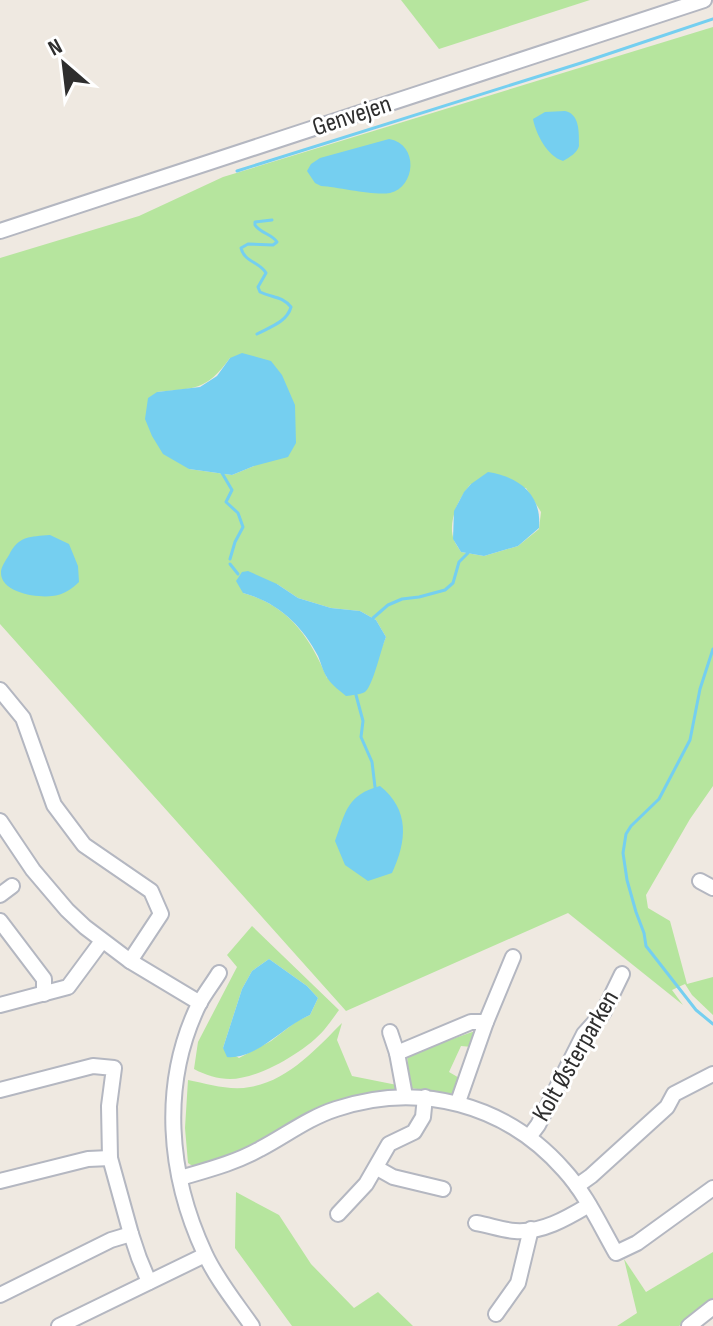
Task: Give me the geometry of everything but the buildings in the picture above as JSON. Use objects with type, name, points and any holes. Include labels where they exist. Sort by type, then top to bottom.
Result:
[{"type":"street","name":"Genvejen","points":[[0,231],[704,0]]},
{"type":"street","points":[[0,690],[5,706],[23,718],[54,805],[84,845],[151,891],[161,914],[130,961]]},
{"type":"street","points":[[0,821],[33,870],[67,910],[130,961],[200,1003]]},
{"type":"street","points":[[0,921],[44,979],[44,994]]},
{"type":"street","points":[[0,1005],[68,987],[102,941]]},
{"type":"street","points":[[458,1102],[513,957]]},
{"type":"street","points":[[219,973],[200,1003],[189,1030],[176,1075],[172,1127],[188,1213],[205,1255],[252,1326]]},
{"type":"street","name":"Kolt Østerparken","points":[[529,1137],[584,1034],[603,1013],[622,974]]},
{"type":"street","points":[[397,1053],[471,1022],[486,1022]]},
{"type":"street","points":[[390,1032],[405,1096]]},
{"type":"street","points":[[0,1090],[93,1066],[114,1068],[109,1106],[110,1158],[131,1234],[149,1282]]},
{"type":"street","points":[[577,1186],[667,1107],[674,1094],[713,1074]]},
{"type":"street","name":"Kolt Østerparken","points":[[180,1178],[239,1160],[310,1119],[334,1109],[388,1096],[405,1096],[458,1102],[498,1119],[529,1137],[565,1170],[616,1253],[637,1243],[713,1188]]},
{"type":"street","points":[[338,1214],[366,1184],[389,1144],[414,1132],[423,1117],[425,1097]]},
{"type":"street","points":[[0,1181],[88,1159],[110,1158]]},
{"type":"street","points":[[377,1168],[393,1177],[443,1189]]},
{"type":"street","points":[[476,1223],[516,1231],[531,1229],[560,1222],[589,1205]]},
{"type":"street","points":[[496,1314],[518,1283],[531,1229]]},
{"type":"street","points":[[0,1295],[111,1240],[131,1234]]},
{"type":"street","points":[[59,1326],[88,1319],[149,1282],[205,1255]]},
{"type":"street","points":[[689,1326],[713,1307]]},
{"type":"green space","points":[[401,0],[590,0],[439,49]]},
{"type":"green space","points":[[713,27],[713,786],[646,895],[648,908],[670,921],[687,984],[713,977],[713,1015],[685,984],[672,990],[683,1005],[568,913],[346,1011],[0,624],[0,258],[139,216],[223,177]],"holes":[[[230,358],[254,466],[232,475],[189,469],[157,392],[199,386],[214,377]],[[471,484],[526,488],[541,512],[539,529],[518,546],[484,556],[461,552],[454,540],[452,525],[455,510]],[[277,584],[298,598],[331,608],[360,611],[376,620],[386,637],[377,659],[327,678],[313,649],[296,625],[273,606],[243,593]]]},
{"type":"green space","points":[[252,926],[339,1010],[316,1038],[268,1069],[230,1079],[198,1071],[194,1069],[198,1042],[237,967],[227,955]],"holes":[[[269,959],[307,986],[318,998],[310,1015],[239,1058],[223,1048],[242,989],[252,971]]]},
{"type":"green space","points":[[342,1023],[337,1040],[352,1076],[397,1085],[396,1091],[248,1150],[200,1166],[188,1163],[185,1128],[188,1080],[235,1088],[264,1084],[301,1062]]},
{"type":"green space","points":[[475,1031],[472,1047],[461,1046],[449,1072],[461,1079],[454,1094],[410,1088],[407,1055]]},
{"type":"green space","points":[[236,1192],[279,1215],[311,1264],[354,1308],[378,1292],[413,1326],[292,1326],[235,1248]]},
{"type":"green space","points":[[713,1252],[713,1298],[679,1326],[617,1326],[637,1313],[624,1259],[646,1292]]},
{"type":"water","points":[[565,111],[576,120],[579,146],[563,161],[543,144],[533,119],[545,112]]},
{"type":"water","points":[[389,139],[405,149],[410,166],[405,183],[390,193],[321,186],[307,171],[320,158]]},
{"type":"water","points":[[242,353],[271,361],[282,375],[295,405],[296,443],[288,457],[232,475],[189,469],[163,454],[145,419],[148,398],[157,392],[200,387],[217,376],[230,358]]},
{"type":"water","points":[[488,472],[509,478],[526,489],[537,506],[539,528],[518,546],[484,556],[461,552],[453,539],[454,511],[464,492]]},
{"type":"water","points":[[50,535],[69,544],[78,566],[79,582],[64,593],[46,596],[21,593],[7,585],[2,579],[1,570],[13,548],[26,538]]},
{"type":"water","points":[[248,571],[298,598],[331,608],[360,611],[376,620],[386,637],[365,692],[346,696],[328,679],[312,645],[287,616],[267,602],[243,593],[236,581],[242,572]]},
{"type":"water","points":[[380,786],[397,805],[403,838],[392,873],[368,881],[345,865],[335,841],[345,813],[354,799]]},
{"type":"water","points":[[269,959],[307,986],[318,998],[310,1015],[259,1048],[238,1057],[227,1057],[223,1048],[242,989],[252,971]]},
{"type":"waterway","points":[[237,171],[713,19]]},
{"type":"waterway","points":[[257,334],[282,320],[291,307],[281,299],[260,292],[258,287],[266,273],[245,256],[241,248],[248,244],[273,245],[277,242],[255,225],[255,222],[272,220]]},
{"type":"waterway","points":[[222,473],[232,490],[226,502],[238,513],[243,527],[230,559]]},
{"type":"waterway","points":[[373,618],[388,605],[402,599],[445,590],[453,583],[459,562],[468,553]]},
{"type":"waterway","points":[[230,564],[238,574]]},
{"type":"waterway","points":[[713,649],[700,689],[690,740],[659,799],[626,834],[623,853],[627,880],[646,946],[696,1010],[713,1024]]},
{"type":"waterway","points":[[356,695],[363,721],[361,737],[372,762],[375,787]]}]
